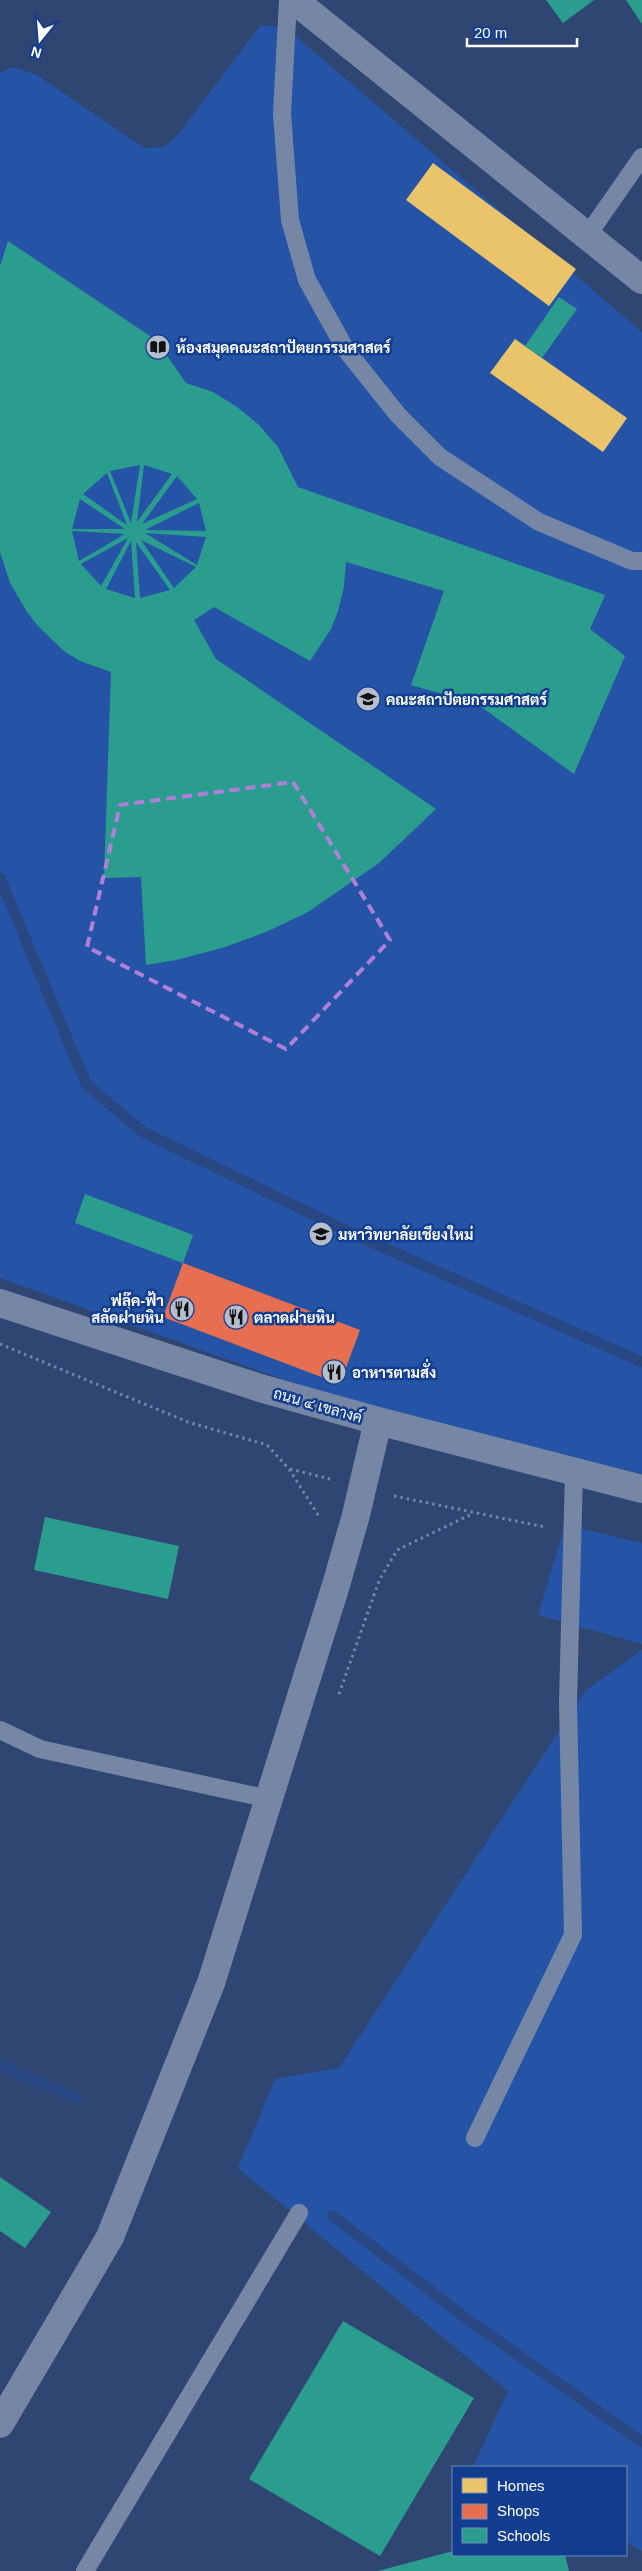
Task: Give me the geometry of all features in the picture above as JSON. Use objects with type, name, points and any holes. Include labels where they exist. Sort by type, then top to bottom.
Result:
[{"type":"street","points":[[294,0],[642,280]]},
{"type":"street","name":"ถนน ๔ เขลางค์","points":[[0,1303],[260,1388],[378,1421],[642,1489]]},
{"type":"street","points":[[0,2424],[110,2236],[211,1983],[336,1585],[356,1515],[361,1487],[378,1421]]},
{"type":"lane","points":[[288,0],[282,114],[290,220],[307,280],[346,350],[398,415],[440,457],[539,522],[632,561],[642,561]]},
{"type":"lane","points":[[587,236],[642,157]]},
{"type":"lane","points":[[475,2138],[573,1935],[568,1702],[574,1472]]},
{"type":"lane","points":[[0,1730],[40,1749],[269,1800]]},
{"type":"lane","points":[[85,2571],[299,2213]]},
{"type":"path","points":[[0,1344],[188,1422],[268,1445],[289,1469],[320,1515],[320,1524]]},
{"type":"path","points":[[289,1469],[472,1514],[573,1532]]},
{"type":"highlighted area","points":[[293,782],[390,940],[286,1049],[87,947],[120,805]]},
{"type":"shaded area","points":[[261,25],[286,28],[642,332],[642,1474],[333,1397],[0,1278],[0,73],[13,67],[37,75],[144,148],[165,147],[180,132]]},
{"type":"shaded area","points":[[565,1525],[642,1543],[642,1644],[538,1615]]},
{"type":"shaded area","points":[[642,1650],[642,2551],[627,2543],[627,2466],[473,2466],[508,2391],[238,2168],[275,2079],[339,2068],[585,1691]]},
{"type":"building: Homes","points":[[433,163],[576,269],[549,306],[406,200]]},
{"type":"building: Homes","points":[[515,339],[627,418],[603,452],[490,373]]},
{"type":"building: Shops","points":[[183,1263],[360,1330],[340,1384],[163,1317]]},
{"type":"building: Schools","points":[[546,0],[594,0],[563,23]]},
{"type":"building: Schools","points":[[626,0],[642,0],[642,24]]},
{"type":"building: Schools","points":[[8,241],[156,340],[186,383],[213,392],[237,407],[259,425],[278,447],[298,487],[605,595],[590,629],[625,656],[574,774],[477,704],[411,685],[444,591],[346,562],[344,586],[338,611],[331,629],[310,661],[214,607],[194,620],[216,659],[436,809],[379,863],[308,912],[266,932],[222,948],[176,960],[146,965],[141,877],[104,878],[111,672],[80,661],[64,651],[38,626],[27,612],[10,583],[0,552],[0,266]],"holes":[[[140,465],[131,523],[110,471]],[[144,465],[172,474],[137,522]],[[107,473],[127,525],[83,494]],[[177,476],[197,499],[142,524]],[[80,499],[125,529],[72,529]],[[199,503],[206,531],[145,530]],[[72,531],[125,534],[79,561]],[[145,533],[206,537],[197,565]],[[128,538],[101,586],[81,564]],[[141,540],[196,567],[174,588]],[[131,541],[135,598],[106,589]],[[136,542],[170,590],[140,598]]]},
{"type":"building: Schools","points":[[559,297],[577,309],[542,358],[525,346]]},
{"type":"building: Schools","points":[[85,1194],[193,1235],[183,1263],[75,1223]]},
{"type":"building: Schools","points":[[45,1517],[179,1546],[168,1599],[34,1570]]},
{"type":"building: Schools","points":[[0,2177],[51,2212],[25,2248],[0,2231]]},
{"type":"building: Schools","points":[[343,2321],[474,2398],[380,2556],[249,2479]]},
{"type":"building: Schools","points":[[452,2551],[452,2556],[565,2556],[569,2571],[378,2571]]},
{"type":"waterway","points":[[0,878],[86,1084],[143,1132],[355,1235],[642,1362]]},
{"type":"waterway","points":[[0,2065],[78,2099]]},
{"type":"waterway","points":[[333,2216],[467,2319],[642,2442]]},
{"type":"place","name":"ห้องสมุดคณะสถาปัตยกรรมศาสตร์","points":[[158,347]]},
{"type":"place","name":"คณะสถาปัตยกรรมศาสตร์","points":[[368,699]]},
{"type":"place","name":"มหาวิทยาลัยเชียงใหม่","points":[[321,1234]]},
{"type":"place","name":"ฟลุ๊ค-ฟ้า สลัดฝายหิน","points":[[182,1309]]},
{"type":"place","name":"ตลาดฝายหิน","points":[[236,1317]]},
{"type":"place","name":"อาหารตามสั่ง","points":[[334,1372]]}]
